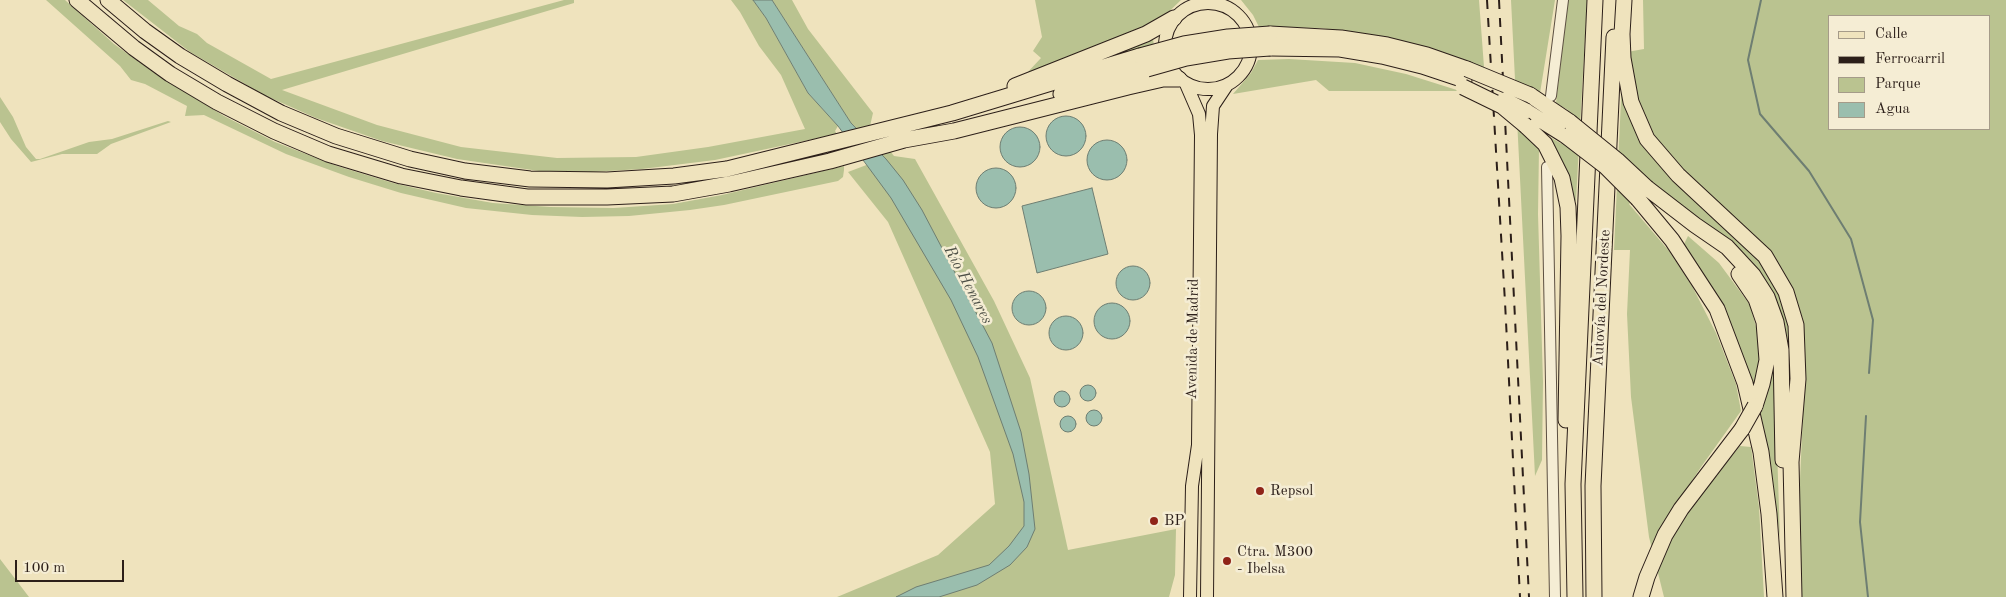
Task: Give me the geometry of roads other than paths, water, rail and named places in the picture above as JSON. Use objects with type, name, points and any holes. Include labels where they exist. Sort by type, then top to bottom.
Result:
[{"type":"highway","points":[[77,0],[134,48],[170,74],[217,102],[274,132],[328,154],[401,176],[461,188],[527,197],[607,197],[673,194],[729,184],[830,161],[909,139],[1144,62],[1184,44],[1228,36],[1270,41],[1296,48],[1340,49],[1382,56],[1530,95],[1605,166],[1721,253],[1746,282],[1756,300],[1764,322],[1767,360],[1755,406],[1742,429],[1681,509],[1665,535],[1647,577],[1641,597]]},
{"type":"highway","points":[[108,0],[145,31],[180,56],[226,84],[281,113],[354,142],[410,159],[465,171],[530,179],[607,180],[674,176],[727,169],[952,113],[1144,62]]},
{"type":"highway","name":"Autovía del Nordeste","points":[[1575,597],[1573,484],[1595,0]]},
{"type":"highway","name":"Autovía del Nordeste","points":[[1594,597],[1593,486],[1616,0]]},
{"type":"highway","points":[[1624,0],[1623,58],[1631,102],[1647,139],[1678,175],[1765,256],[1786,292],[1796,325],[1798,379],[1791,462],[1794,597]]},
{"type":"highway","points":[[913,122],[1015,86],[1146,34],[1174,18]]},
{"type":"highway","points":[[1270,41],[1341,38],[1387,45],[1427,55],[1526,118],[1568,129]]},
{"type":"highway","points":[[909,139],[954,131],[1163,79],[1183,81]]},
{"type":"highway","points":[[1526,118],[1544,144],[1562,178],[1568,207],[1565,524],[1573,568]]},
{"type":"highway","points":[[1642,193],[1717,309],[1745,383],[1761,452],[1775,597]]},
{"type":"highway","points":[[1642,193],[1727,247],[1753,275],[1767,297],[1776,322],[1781,350],[1784,515],[1789,597]]},
{"type":"main road","points":[[1193,2],[1229,4],[1242,18],[1249,31],[1251,45],[1246,66],[1227,85],[1218,88],[1203,89],[1183,81],[1167,62],[1164,44],[1166,31],[1174,18],[1193,2]]},
{"type":"main road","name":"Avenida de Madrid","points":[[1183,81],[1199,114],[1201,135],[1198,445],[1192,486],[1190,597]]},
{"type":"main road","name":"Avenida de Madrid","points":[[1207,597],[1211,134],[1213,106],[1227,85]]},
{"type":"main road","points":[[1196,597],[1198,445]]},
{"type":"street","points":[[1551,96],[1563,0]]},
{"type":"street","points":[[1547,167],[1555,597]]},
{"type":"water","points":[[753,0],[772,0],[851,123],[886,159],[903,180],[922,210],[992,343],[1021,432],[1029,474],[1035,529],[1027,547],[1010,565],[977,585],[939,597],[896,597],[916,587],[989,565],[1009,546],[1024,526],[1024,502],[1013,454],[978,357],[951,300],[891,198],[838,126],[808,93],[766,18]]},
{"type":"water","points":[[1070,116],[1077,119],[1083,125],[1086,136],[1085,144],[1077,153],[1070,156],[1062,156],[1055,153],[1047,144],[1046,132],[1049,125],[1058,117]]},
{"type":"water","points":[[1024,127],[1031,130],[1037,136],[1040,147],[1039,155],[1031,164],[1024,167],[1016,167],[1009,164],[1001,155],[1000,143],[1003,136],[1012,128]]},
{"type":"water","points":[[1111,140],[1118,143],[1124,149],[1127,160],[1126,168],[1118,177],[1111,180],[1103,180],[1096,177],[1088,168],[1087,156],[1090,149],[1099,141]]},
{"type":"water","points":[[1000,168],[1007,171],[1013,177],[1016,188],[1015,196],[1007,205],[1000,208],[992,208],[985,205],[977,196],[976,184],[979,177],[988,169]]},
{"type":"water","points":[[1092,188],[1108,254],[1037,273],[1022,206]]},
{"type":"water","points":[[1133,266],[1140,267],[1145,271],[1149,276],[1149,290],[1145,295],[1140,299],[1133,300],[1126,299],[1121,295],[1117,290],[1116,283],[1117,276],[1121,271],[1126,267]]},
{"type":"water","points":[[1029,291],[1036,292],[1041,296],[1045,301],[1045,315],[1041,320],[1036,324],[1029,325],[1022,324],[1017,320],[1013,315],[1012,308],[1013,301],[1017,296],[1022,292]]},
{"type":"water","points":[[1112,303],[1124,309],[1130,321],[1124,333],[1112,339],[1100,333],[1094,321],[1100,309]]},
{"type":"water","points":[[1066,316],[1073,317],[1078,321],[1082,326],[1082,340],[1078,345],[1073,349],[1066,350],[1059,349],[1054,345],[1050,340],[1049,333],[1050,326],[1054,321],[1059,317]]},
{"type":"water","points":[[1085,385],[1091,385],[1096,390],[1094,399],[1085,401],[1080,396],[1080,390]]},
{"type":"water","points":[[1059,391],[1065,391],[1070,396],[1068,405],[1059,407],[1054,402],[1054,396]]},
{"type":"water","points":[[1091,410],[1097,410],[1102,415],[1100,424],[1091,426],[1086,421],[1086,415]]},
{"type":"water","points":[[1065,416],[1071,416],[1076,421],[1074,430],[1065,432],[1060,427],[1060,421]]},
{"type":"waterway","points":[[1761,0],[1748,60],[1760,114],[1809,171],[1851,239],[1873,320],[1869,373]]},
{"type":"waterway","points":[[1866,416],[1860,522],[1868,597]]},
{"type":"railway","points":[[1487,0],[1520,597]]},
{"type":"railway","points":[[1499,0],[1529,597]]},
{"type":"place","name":"Repsol","points":[[1260,491]]},
{"type":"place","name":"BP","points":[[1154,521]]},
{"type":"place","name":"Ctra. M300 - Ibelsa","points":[[1227,561]]},
{"type":"water label","name":"Río Henares","points":[[968,285]]}]
